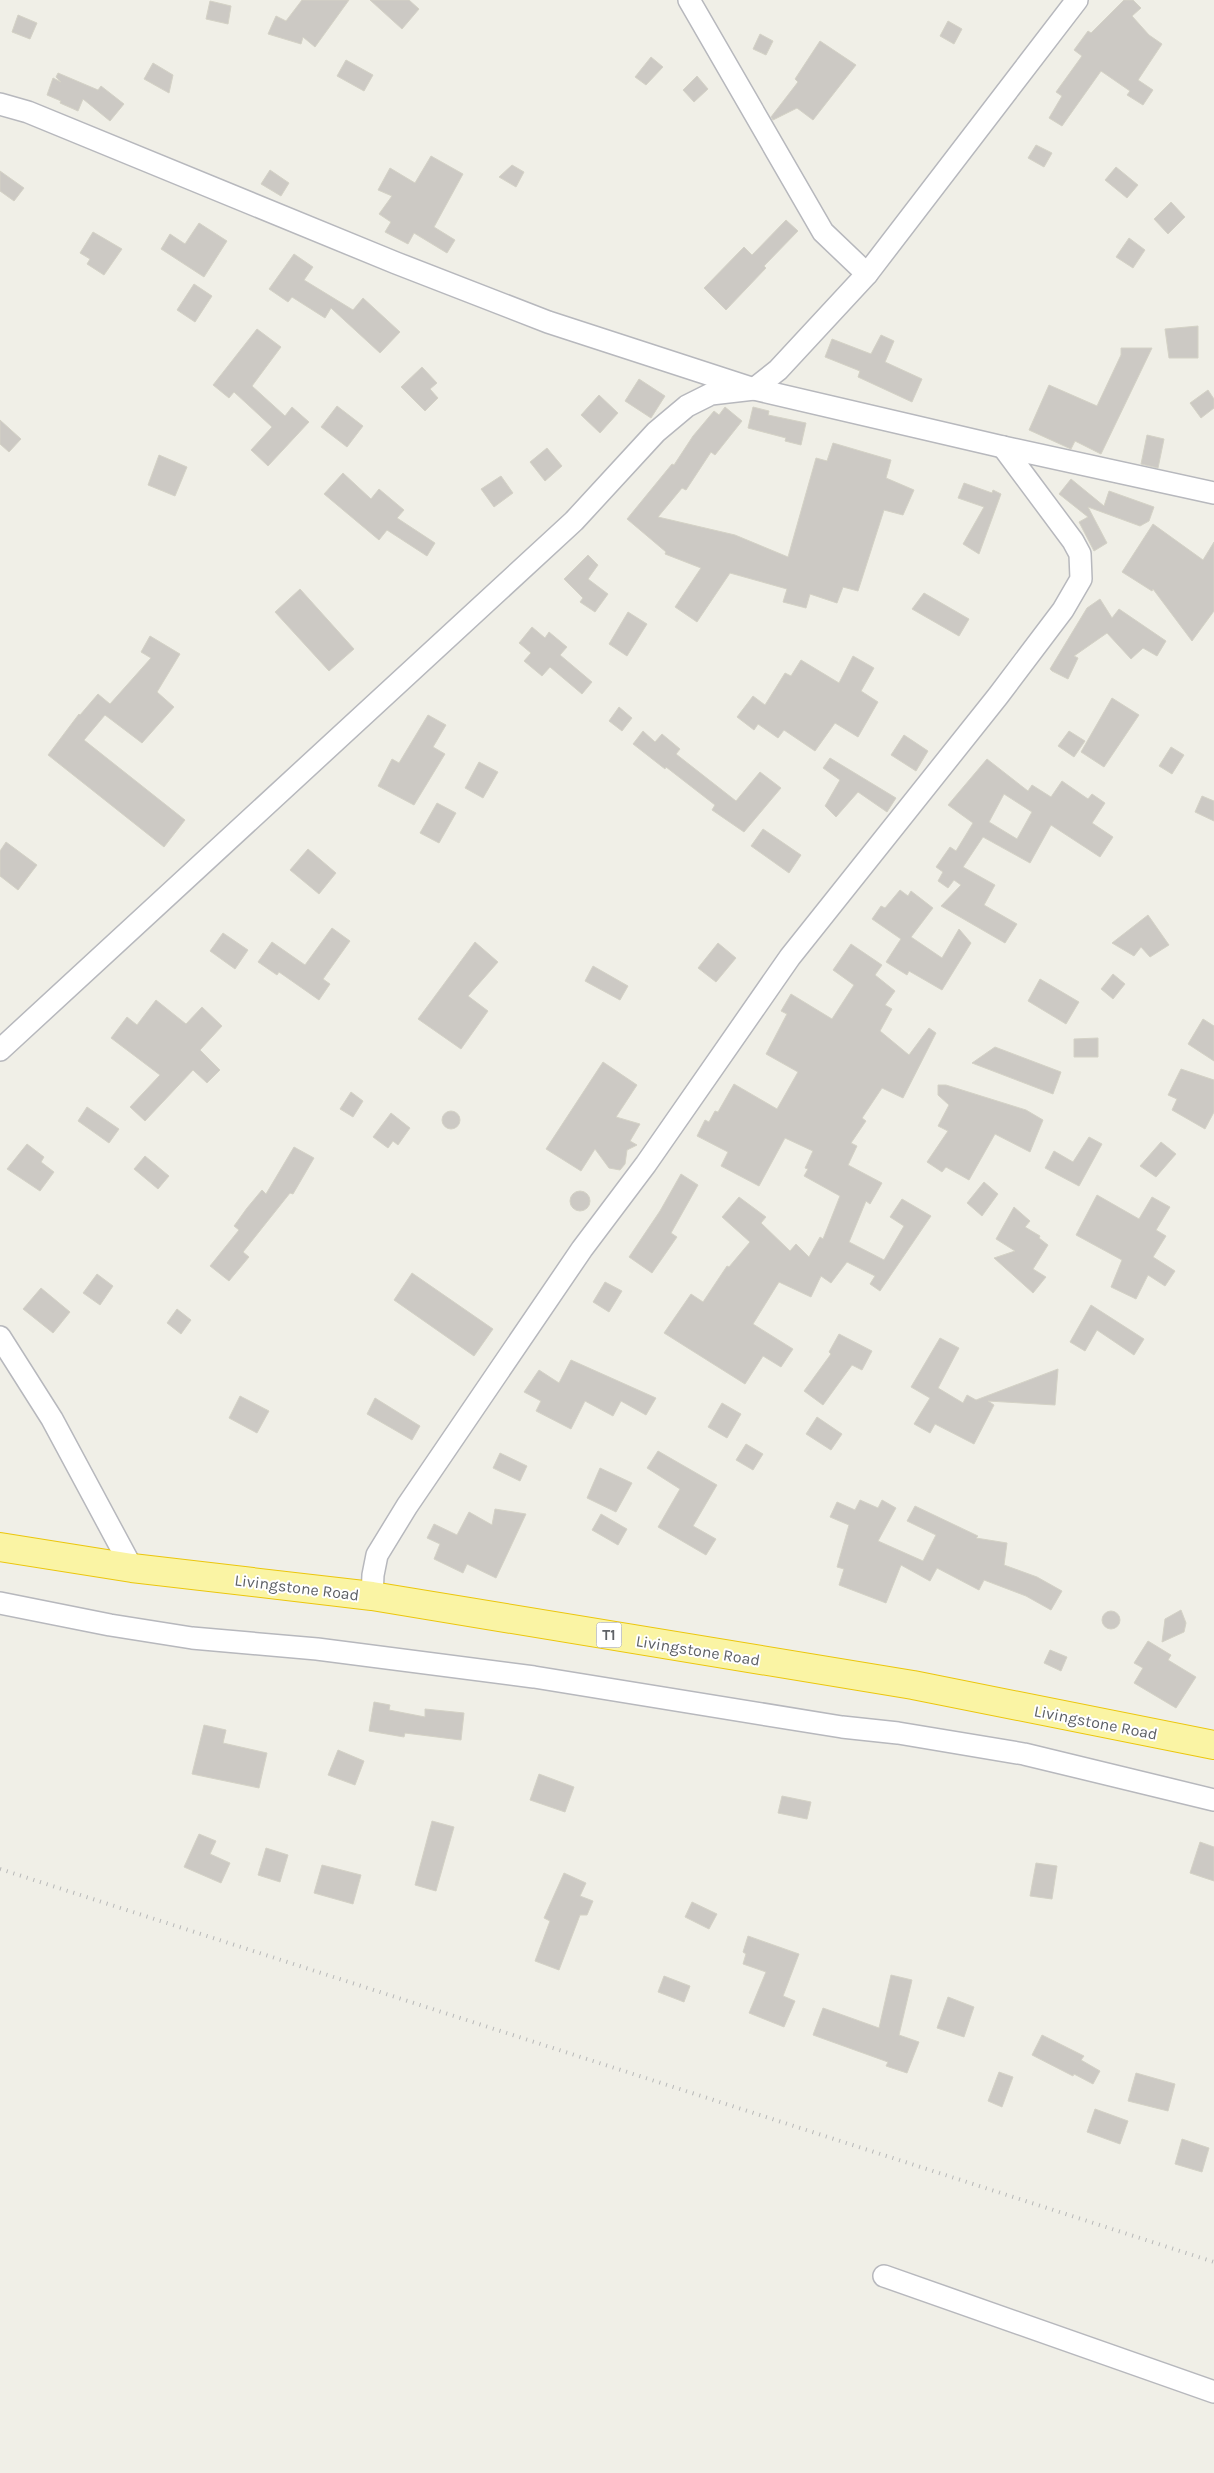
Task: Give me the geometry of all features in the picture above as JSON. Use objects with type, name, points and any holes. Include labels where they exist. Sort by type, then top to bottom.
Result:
[{"type":"highway","name":"Livingstone Road","points":[[0,1547],[132,1568],[372,1596],[913,1685],[1214,1745]]},
{"type":"street","points":[[689,0],[823,232],[867,274]]},
{"type":"street","points":[[0,1050],[574,521],[656,432],[687,406],[710,394],[754,389],[778,370],[867,274],[1077,0]]},
{"type":"street","points":[[0,88],[28,112]]},
{"type":"street","points":[[0,104],[28,112],[396,263],[548,322],[754,389],[1003,447],[1214,493]]},
{"type":"street","points":[[372,1596],[373,1575],[377,1555],[406,1506],[582,1249],[652,1156],[790,957],[998,696],[1063,610],[1082,579],[1080,554],[1073,541],[1003,447]]},
{"type":"street","points":[[0,1337],[52,1419],[132,1568]]},
{"type":"street","points":[[0,1603],[110,1625],[192,1638],[317,1648],[534,1676],[842,1727],[898,1733],[1024,1754],[1214,1800]]},
{"type":"street","points":[[884,2276],[1214,2392]]},
{"type":"building","points":[[302,0],[349,0],[315,47],[303,37],[301,44],[268,34],[276,16],[286,21]]},
{"type":"building","points":[[370,0],[409,0],[419,9],[402,29]]},
{"type":"building","points":[[1124,0],[1133,0],[1141,8],[1132,16],[1149,35],[1162,44],[1138,80],[1153,90],[1143,105],[1127,95],[1130,91],[1101,71],[1062,126],[1049,118],[1062,96],[1056,92],[1082,56],[1074,50],[1088,31],[1091,33]]},
{"type":"building","points":[[210,1],[231,6],[228,24],[206,19]]},
{"type":"building","points":[[18,15],[37,23],[30,39],[12,32]]},
{"type":"building","points":[[948,21],[962,29],[954,44],[940,36]]},
{"type":"building","points":[[760,34],[773,41],[766,55],[753,49]]},
{"type":"building","points":[[820,41],[856,65],[813,120],[797,108],[773,120],[771,117],[798,82],[795,79]]},
{"type":"building","points":[[651,57],[663,67],[646,85],[635,77]]},
{"type":"building","points":[[346,60],[373,75],[364,91],[337,76]]},
{"type":"building","points":[[153,63],[173,75],[169,93],[144,79]]},
{"type":"building","points":[[58,73],[98,90],[101,86],[124,104],[110,121],[83,99],[78,111],[60,103],[61,101],[47,95],[53,78],[61,82],[56,77]]},
{"type":"building","points":[[697,76],[708,89],[694,102],[683,90]]},
{"type":"building","points":[[1036,145],[1052,153],[1044,167],[1028,158]]},
{"type":"building","points":[[431,156],[463,174],[434,227],[455,240],[447,253],[414,233],[408,244],[385,232],[391,222],[379,214],[392,196],[378,190],[390,168],[415,183]]},
{"type":"building","points":[[512,165],[524,172],[516,187],[499,177]]},
{"type":"building","points":[[1116,167],[1138,185],[1127,198],[1105,180]]},
{"type":"building","points":[[270,170],[289,183],[281,196],[261,184]]},
{"type":"building","points":[[0,171],[24,188],[14,201],[0,191]]},
{"type":"building","points":[[1171,202],[1185,217],[1168,234],[1154,219]]},
{"type":"building","points":[[786,220],[798,231],[764,266],[766,268],[726,310],[704,288],[744,247],[752,255]]},
{"type":"building","points":[[199,223],[227,241],[204,277],[161,249],[170,234],[185,244]]},
{"type":"building","points":[[93,232],[122,249],[104,275],[87,264],[90,259],[80,253]]},
{"type":"building","points":[[1129,238],[1145,250],[1133,268],[1116,257]]},
{"type":"building","points":[[294,254],[313,267],[304,280],[353,310],[363,298],[400,332],[380,353],[331,308],[325,318],[292,297],[288,302],[269,289]]},
{"type":"building","points":[[194,284],[212,296],[195,322],[177,310]]},
{"type":"building","points":[[1198,326],[1198,358],[1169,358],[1165,329]]},
{"type":"building","points":[[257,329],[281,347],[252,386],[285,416],[292,407],[309,422],[268,466],[251,450],[272,427],[234,392],[229,398],[213,385]]},
{"type":"building","points":[[881,335],[894,341],[885,362],[922,379],[912,402],[858,377],[860,371],[825,357],[832,339],[871,354]]},
{"type":"building","points":[[1121,348],[1152,348],[1101,454],[1075,441],[1071,449],[1029,430],[1049,385],[1097,406],[1121,355]]},
{"type":"building","points":[[422,367],[437,383],[430,389],[438,398],[425,411],[401,387]]},
{"type":"building","points":[[639,379],[665,396],[651,418],[625,401]]},
{"type":"building","points":[[1208,390],[1214,399],[1214,408],[1201,418],[1190,403]]},
{"type":"building","points":[[599,395],[618,413],[600,433],[581,415]]},
{"type":"building","points":[[337,406],[363,426],[347,447],[321,427]]},
{"type":"building","points":[[725,407],[742,421],[715,455],[711,452],[686,490],[682,488],[658,517],[735,535],[788,557],[816,458],[827,461],[833,443],[891,460],[886,478],[914,490],[903,515],[884,510],[858,591],[843,587],[837,603],[810,594],[806,608],[783,602],[787,589],[730,573],[697,622],[675,607],[701,568],[665,554],[666,552],[627,519],[672,464],[674,465],[693,436],[714,411],[719,415]]},
{"type":"building","points":[[753,407],[769,411],[768,415],[806,423],[801,445],[785,441],[786,438],[748,428]]},
{"type":"building","points":[[0,420],[21,439],[9,452],[0,444]]},
{"type":"building","points":[[1147,435],[1164,439],[1158,468],[1141,464]]},
{"type":"building","points":[[547,448],[562,466],[545,481],[530,462]]},
{"type":"building","points":[[159,455],[187,467],[175,496],[148,485]]},
{"type":"building","points":[[343,473],[371,499],[379,489],[404,510],[397,518],[435,543],[427,556],[387,530],[379,540],[324,494]]},
{"type":"building","points":[[501,476],[513,493],[494,507],[481,489]]},
{"type":"building","points":[[1071,479],[1104,506],[1109,491],[1154,507],[1149,521],[1140,526],[1088,507],[1107,543],[1094,551],[1079,522],[1088,517],[1059,494]]},
{"type":"building","points":[[964,483],[992,493],[993,490],[1001,494],[979,554],[963,544],[984,507],[958,498]]},
{"type":"building","points":[[1153,524],[1203,560],[1214,542],[1214,611],[1192,641],[1153,589],[1152,591],[1122,572]]},
{"type":"building","points":[[588,555],[598,565],[588,579],[608,594],[595,612],[580,602],[583,598],[564,579]]},
{"type":"building","points":[[300,589],[354,649],[329,671],[275,612]]},
{"type":"building","points":[[924,593],[969,619],[959,636],[912,609]]},
{"type":"building","points":[[1100,599],[1112,618],[1119,609],[1166,641],[1157,656],[1143,648],[1131,659],[1107,633],[1074,656],[1078,658],[1068,679],[1052,671],[1050,669],[1087,608]]},
{"type":"building","points":[[628,612],[647,624],[627,656],[609,644]]},
{"type":"building","points":[[532,627],[545,638],[549,632],[567,647],[560,655],[592,682],[582,694],[550,667],[542,676],[524,661],[531,653],[519,643]]},
{"type":"building","points":[[150,636],[180,654],[157,692],[174,707],[142,743],[105,715],[84,740],[185,820],[164,847],[48,755],[79,714],[98,694],[110,704],[151,658],[141,652]]},
{"type":"building","points":[[853,656],[874,668],[861,691],[878,702],[858,737],[835,723],[815,751],[784,730],[778,738],[758,724],[754,730],[737,717],[753,696],[765,705],[785,673],[791,676],[801,660],[839,683]]},
{"type":"building","points":[[1112,698],[1139,715],[1104,767],[1081,752]]},
{"type":"building","points":[[619,707],[632,718],[622,731],[609,721]]},
{"type":"building","points":[[428,715],[446,725],[433,747],[445,754],[414,805],[378,786],[392,759],[399,763]]},
{"type":"building","points":[[643,731],[655,742],[662,734],[680,749],[676,754],[736,801],[760,772],[781,788],[744,832],[712,810],[715,805],[633,744]]},
{"type":"building","points":[[1069,731],[1085,741],[1074,757],[1058,746]]},
{"type":"building","points":[[904,735],[928,751],[916,771],[891,755]]},
{"type":"building","points":[[1171,747],[1184,755],[1172,774],[1159,766]]},
{"type":"building","points":[[830,758],[896,798],[887,812],[858,792],[836,817],[825,806],[840,780],[823,768]]},
{"type":"building","points":[[987,759],[1028,791],[1032,785],[1051,797],[1062,781],[1088,799],[1092,794],[1105,803],[1092,823],[1113,837],[1100,857],[1051,825],[1030,863],[983,837],[963,867],[995,885],[984,905],[1017,924],[1005,943],[941,906],[961,885],[954,880],[948,888],[938,881],[943,872],[936,867],[950,847],[956,851],[973,823],[948,805]],"holes":[[[1004,794],[1032,812],[1017,839],[989,822]]]},
{"type":"building","points":[[479,762],[498,772],[483,798],[465,788]]},
{"type":"building","points":[[1202,796],[1214,801],[1214,821],[1195,812]]},
{"type":"building","points":[[437,803],[456,813],[439,843],[420,833]]},
{"type":"building","points":[[763,829],[801,855],[789,873],[751,846]]},
{"type":"building","points":[[6,842],[37,865],[18,890],[0,876],[0,851]]},
{"type":"building","points":[[308,849],[336,873],[319,894],[290,870]]},
{"type":"building","points":[[900,890],[908,896],[911,891],[933,908],[911,937],[942,958],[959,929],[971,943],[942,990],[909,971],[907,975],[886,962],[901,939],[872,919],[881,906],[885,908]]},
{"type":"building","points":[[1148,915],[1169,945],[1150,957],[1141,947],[1134,956],[1112,943]]},
{"type":"building","points":[[332,928],[350,941],[323,979],[330,984],[319,1000],[279,972],[277,975],[258,962],[272,942],[305,965]]},
{"type":"building","points":[[223,933],[248,950],[235,969],[210,951]]},
{"type":"building","points":[[475,942],[498,962],[468,996],[488,1011],[461,1049],[418,1019]]},
{"type":"building","points":[[718,943],[736,958],[716,982],[698,968]]},
{"type":"building","points":[[851,944],[882,965],[875,975],[895,991],[885,1005],[892,1009],[880,1031],[909,1055],[929,1028],[936,1033],[903,1098],[882,1088],[862,1118],[866,1121],[851,1143],[857,1146],[848,1165],[882,1183],[870,1204],[866,1201],[849,1242],[884,1260],[904,1226],[890,1217],[902,1199],[931,1216],[880,1291],[870,1284],[875,1276],[847,1262],[831,1283],[821,1276],[811,1297],[779,1282],[753,1324],[793,1349],[781,1367],[763,1356],[745,1384],[664,1333],[691,1294],[703,1302],[727,1266],[729,1267],[750,1242],[722,1217],[739,1197],[766,1217],[761,1223],[790,1251],[796,1244],[809,1257],[820,1237],[823,1239],[840,1196],[804,1176],[808,1169],[805,1168],[813,1151],[785,1138],[759,1186],[721,1166],[728,1152],[697,1136],[705,1120],[709,1122],[715,1111],[718,1112],[734,1084],[777,1109],[798,1072],[766,1054],[787,1014],[781,1011],[791,994],[832,1019],[854,985],[833,970]]},
{"type":"building","points":[[593,966],[628,986],[620,1000],[585,981]]},
{"type":"building","points":[[1113,974],[1125,984],[1113,999],[1101,989]]},
{"type":"building","points":[[1040,979],[1079,1002],[1066,1024],[1028,1001]]},
{"type":"building","points":[[156,1000],[186,1024],[202,1007],[222,1026],[200,1050],[220,1070],[207,1083],[193,1070],[145,1121],[130,1107],[160,1075],[111,1038],[127,1017],[137,1025]]},
{"type":"building","points":[[1203,1019],[1214,1026],[1214,1061],[1188,1044]]},
{"type":"building","points":[[1098,1038],[1098,1057],[1074,1057],[1074,1039]]},
{"type":"building","points":[[995,1047],[1061,1072],[1053,1094],[972,1063]]},
{"type":"building","points":[[603,1062],[637,1085],[616,1117],[640,1124],[630,1141],[637,1145],[627,1150],[625,1164],[620,1170],[609,1168],[595,1149],[581,1171],[546,1149]]},
{"type":"building","points":[[1181,1069],[1214,1080],[1214,1112],[1205,1129],[1172,1110],[1177,1099],[1168,1095]]},
{"type":"building","points":[[938,1085],[946,1085],[1026,1110],[1043,1120],[1030,1152],[995,1134],[969,1180],[946,1167],[942,1172],[927,1162],[948,1131],[938,1126],[949,1105],[938,1095]]},
{"type":"building","points":[[351,1092],[363,1101],[353,1117],[340,1109]]},
{"type":"building","points":[[87,1107],[119,1129],[109,1143],[78,1121]]},
{"type":"building","points":[[447,1111],[455,1111],[460,1116],[458,1127],[447,1129],[442,1124],[442,1116]]},
{"type":"building","points":[[391,1113],[410,1128],[398,1145],[393,1141],[388,1148],[373,1137]]},
{"type":"building","points":[[1089,1137],[1102,1144],[1079,1186],[1045,1168],[1054,1151],[1073,1162]]},
{"type":"building","points":[[1161,1142],[1176,1154],[1156,1177],[1140,1166]]},
{"type":"building","points":[[27,1144],[44,1157],[41,1162],[54,1172],[40,1191],[7,1169]]},
{"type":"building","points":[[294,1147],[314,1158],[293,1194],[290,1193],[243,1252],[249,1257],[229,1281],[210,1266],[239,1230],[234,1226],[247,1208],[262,1190],[266,1194]]},
{"type":"building","points":[[145,1156],[169,1176],[158,1189],[134,1169]]},
{"type":"building","points":[[681,1174],[698,1185],[671,1233],[677,1237],[652,1273],[629,1257],[660,1211]]},
{"type":"building","points":[[984,1182],[998,1194],[982,1216],[967,1203]]},
{"type":"building","points":[[576,1191],[584,1191],[590,1197],[590,1205],[584,1211],[576,1211],[570,1205],[570,1197]]},
{"type":"building","points":[[1097,1195],[1139,1219],[1152,1197],[1170,1207],[1156,1230],[1166,1236],[1153,1257],[1175,1271],[1165,1286],[1148,1275],[1136,1299],[1111,1287],[1122,1260],[1076,1235]]},
{"type":"building","points":[[1014,1207],[1030,1221],[1025,1227],[1040,1236],[1039,1238],[1048,1245],[1033,1269],[1046,1277],[1033,1293],[994,1258],[1015,1251],[996,1239]]},
{"type":"building","points":[[412,1273],[493,1329],[474,1356],[394,1300]]},
{"type":"building","points":[[97,1274],[113,1286],[100,1305],[83,1293]]},
{"type":"building","points":[[605,1282],[622,1291],[609,1312],[593,1302]]},
{"type":"building","points":[[41,1288],[70,1312],[53,1333],[23,1309]]},
{"type":"building","points":[[1091,1305],[1144,1339],[1134,1355],[1097,1330],[1085,1351],[1070,1342]]},
{"type":"building","points":[[177,1309],[191,1320],[181,1334],[167,1323]]},
{"type":"building","points":[[839,1334],[872,1351],[862,1370],[852,1365],[823,1405],[804,1391],[831,1354],[829,1352]]},
{"type":"building","points":[[940,1338],[959,1348],[938,1388],[963,1403],[967,1395],[976,1400],[1058,1369],[1055,1405],[988,1401],[994,1405],[974,1444],[935,1424],[930,1433],[914,1424],[930,1398],[911,1387]]},
{"type":"building","points":[[571,1360],[656,1398],[646,1415],[621,1401],[613,1416],[585,1401],[571,1429],[536,1411],[541,1401],[524,1392],[539,1370],[559,1383]]},
{"type":"building","points":[[240,1396],[269,1411],[257,1433],[229,1418]]},
{"type":"building","points":[[375,1398],[420,1426],[412,1440],[367,1414]]},
{"type":"building","points":[[722,1403],[741,1414],[727,1438],[708,1427]]},
{"type":"building","points":[[817,1417],[842,1434],[831,1450],[806,1434]]},
{"type":"building","points":[[746,1444],[763,1454],[753,1470],[736,1460]]},
{"type":"building","points":[[658,1451],[717,1485],[693,1526],[716,1539],[706,1555],[658,1527],[680,1489],[647,1468]]},
{"type":"building","points":[[500,1453],[527,1466],[520,1481],[493,1468]]},
{"type":"building","points":[[600,1468],[632,1483],[616,1512],[587,1498]]},
{"type":"building","points":[[860,1500],[878,1508],[882,1500],[896,1508],[878,1541],[923,1561],[936,1535],[907,1521],[915,1506],[978,1536],[976,1538],[1007,1543],[1004,1565],[1037,1577],[1062,1591],[1051,1610],[1026,1596],[984,1580],[979,1590],[937,1568],[930,1581],[901,1565],[886,1603],[839,1585],[844,1569],[837,1567],[849,1525],[830,1517],[837,1502],[855,1510]]},
{"type":"building","points":[[495,1509],[526,1514],[496,1578],[467,1564],[463,1573],[434,1559],[440,1544],[427,1538],[434,1524],[457,1535],[469,1512],[492,1525]]},
{"type":"building","points":[[601,1514],[627,1529],[618,1545],[592,1530]]},
{"type":"building","points":[[1181,1610],[1186,1623],[1184,1632],[1162,1642],[1165,1619]]},
{"type":"building","points":[[1107,1611],[1115,1611],[1120,1616],[1118,1627],[1107,1629],[1102,1624],[1102,1616]]},
{"type":"building","points":[[1148,1641],[1171,1655],[1168,1660],[1196,1677],[1176,1708],[1134,1683],[1143,1668],[1134,1663]]},
{"type":"building","points":[[1050,1650],[1067,1657],[1061,1671],[1044,1663]]},
{"type":"building","points":[[374,1702],[390,1705],[389,1710],[425,1717],[425,1709],[464,1713],[461,1740],[405,1733],[404,1737],[369,1731]]},
{"type":"building","points":[[204,1725],[226,1730],[223,1743],[267,1753],[259,1788],[192,1774]]},
{"type":"building","points":[[338,1750],[364,1761],[355,1785],[328,1775]]},
{"type":"building","points":[[539,1774],[574,1787],[565,1812],[530,1800]]},
{"type":"building","points":[[782,1796],[811,1802],[807,1819],[778,1813]]},
{"type":"building","points":[[432,1821],[454,1827],[436,1891],[415,1885]]},
{"type":"building","points":[[199,1834],[216,1841],[210,1854],[230,1863],[221,1883],[184,1867]]},
{"type":"building","points":[[1200,1842],[1214,1847],[1214,1881],[1190,1873]]},
{"type":"building","points":[[266,1848],[288,1855],[280,1882],[258,1875]]},
{"type":"building","points":[[1036,1863],[1057,1866],[1052,1899],[1030,1896]]},
{"type":"building","points":[[322,1865],[361,1875],[353,1904],[314,1893]]},
{"type":"building","points":[[564,1873],[586,1883],[580,1896],[593,1901],[587,1915],[580,1915],[559,1970],[535,1961],[550,1921],[544,1918]]},
{"type":"building","points":[[692,1902],[717,1914],[709,1929],[685,1917]]},
{"type":"building","points":[[748,1936],[799,1954],[783,1996],[795,2001],[784,2027],[749,2013],[766,1972],[743,1964],[746,1954],[743,1952]]},
{"type":"building","points":[[891,1975],[912,1980],[899,2035],[919,2042],[907,2073],[886,2066],[888,2062],[813,2035],[823,2008],[879,2028]]},
{"type":"building","points":[[664,1976],[690,1986],[684,2002],[658,1992]]},
{"type":"building","points":[[948,1997],[974,2007],[964,2037],[937,2028]]},
{"type":"building","points":[[1042,2035],[1084,2056],[1081,2060],[1100,2071],[1093,2084],[1032,2055]]},
{"type":"building","points":[[999,2072],[1013,2077],[1002,2107],[988,2101]]},
{"type":"building","points":[[1136,2073],[1175,2084],[1168,2111],[1128,2101]]},
{"type":"building","points":[[1095,2109],[1128,2121],[1120,2144],[1087,2132]]},
{"type":"building","points":[[1182,2139],[1209,2148],[1202,2172],[1175,2164]]},
{"type":"railway","points":[[0,1869],[1214,2262]]}]
